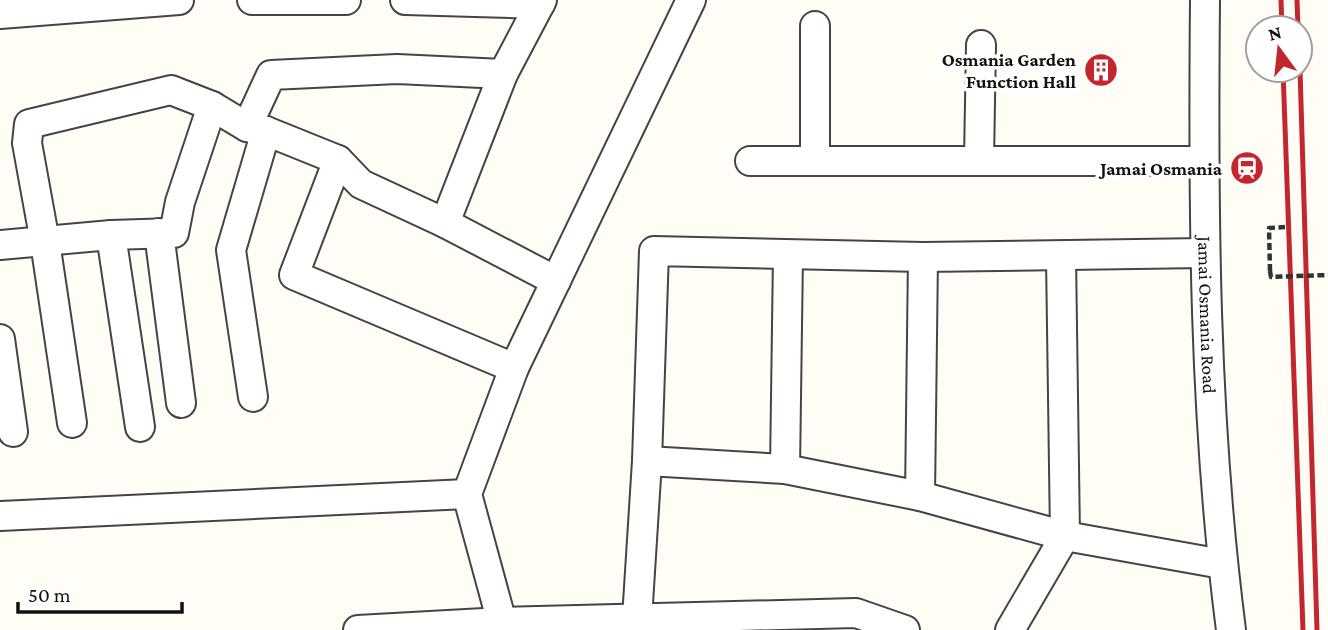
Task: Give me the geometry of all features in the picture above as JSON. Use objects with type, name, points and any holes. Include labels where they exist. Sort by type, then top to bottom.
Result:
[{"type":"street","points":[[0,14],[82,4],[179,0]]},
{"type":"street","points":[[252,0],[346,0]]},
{"type":"street","points":[[405,0],[541,2],[503,74],[446,223]]},
{"type":"street","points":[[503,626],[467,494],[513,368],[691,0]]},
{"type":"street","name":"Jamai Osmania Road","points":[[1205,0],[1203,161],[1209,381],[1222,564],[1231,630]]},
{"type":"street","points":[[815,26],[815,160]]},
{"type":"street","points":[[979,160],[981,45]]},
{"type":"street","points":[[253,397],[231,250],[271,75],[397,69],[503,74]]},
{"type":"street","points":[[72,423],[27,143],[29,124],[172,90],[212,106],[257,129],[338,160],[361,184],[446,223],[556,281]]},
{"type":"street","points":[[0,245],[111,235],[174,233],[180,202],[212,106]]},
{"type":"street","points":[[338,160],[294,275],[513,368]]},
{"type":"street","points":[[750,161],[1203,161]]},
{"type":"street","points":[[159,233],[181,403]]},
{"type":"street","points":[[111,235],[140,427]]},
{"type":"street","points":[[637,619],[647,461],[654,251],[923,257],[1204,253]]},
{"type":"street","points":[[785,469],[788,255]]},
{"type":"street","points":[[920,496],[923,257]]},
{"type":"street","points":[[1010,630],[1065,536],[1061,257]]},
{"type":"street","points":[[0,339],[13,432]]},
{"type":"street","points":[[647,461],[785,469],[920,496],[1065,536],[1222,564]]},
{"type":"street","points":[[0,516],[467,494]]},
{"type":"street","points":[[358,630],[856,613],[905,630]]},
{"type":"path","points":[[1285,227],[1269,228],[1271,277],[1328,275]]},
{"type":"railway","points":[[1281,0],[1282,14]]},
{"type":"railway","points":[[1297,0],[1298,14]]},
{"type":"railway","points":[[1284,84],[1303,630]]},
{"type":"railway","points":[[1300,84],[1317,630]]},
{"type":"place","name":"Osmania Garden Function Hall","points":[[1101,70]]},
{"type":"place","name":"Jamai Osmania","points":[[1247,168]]}]
